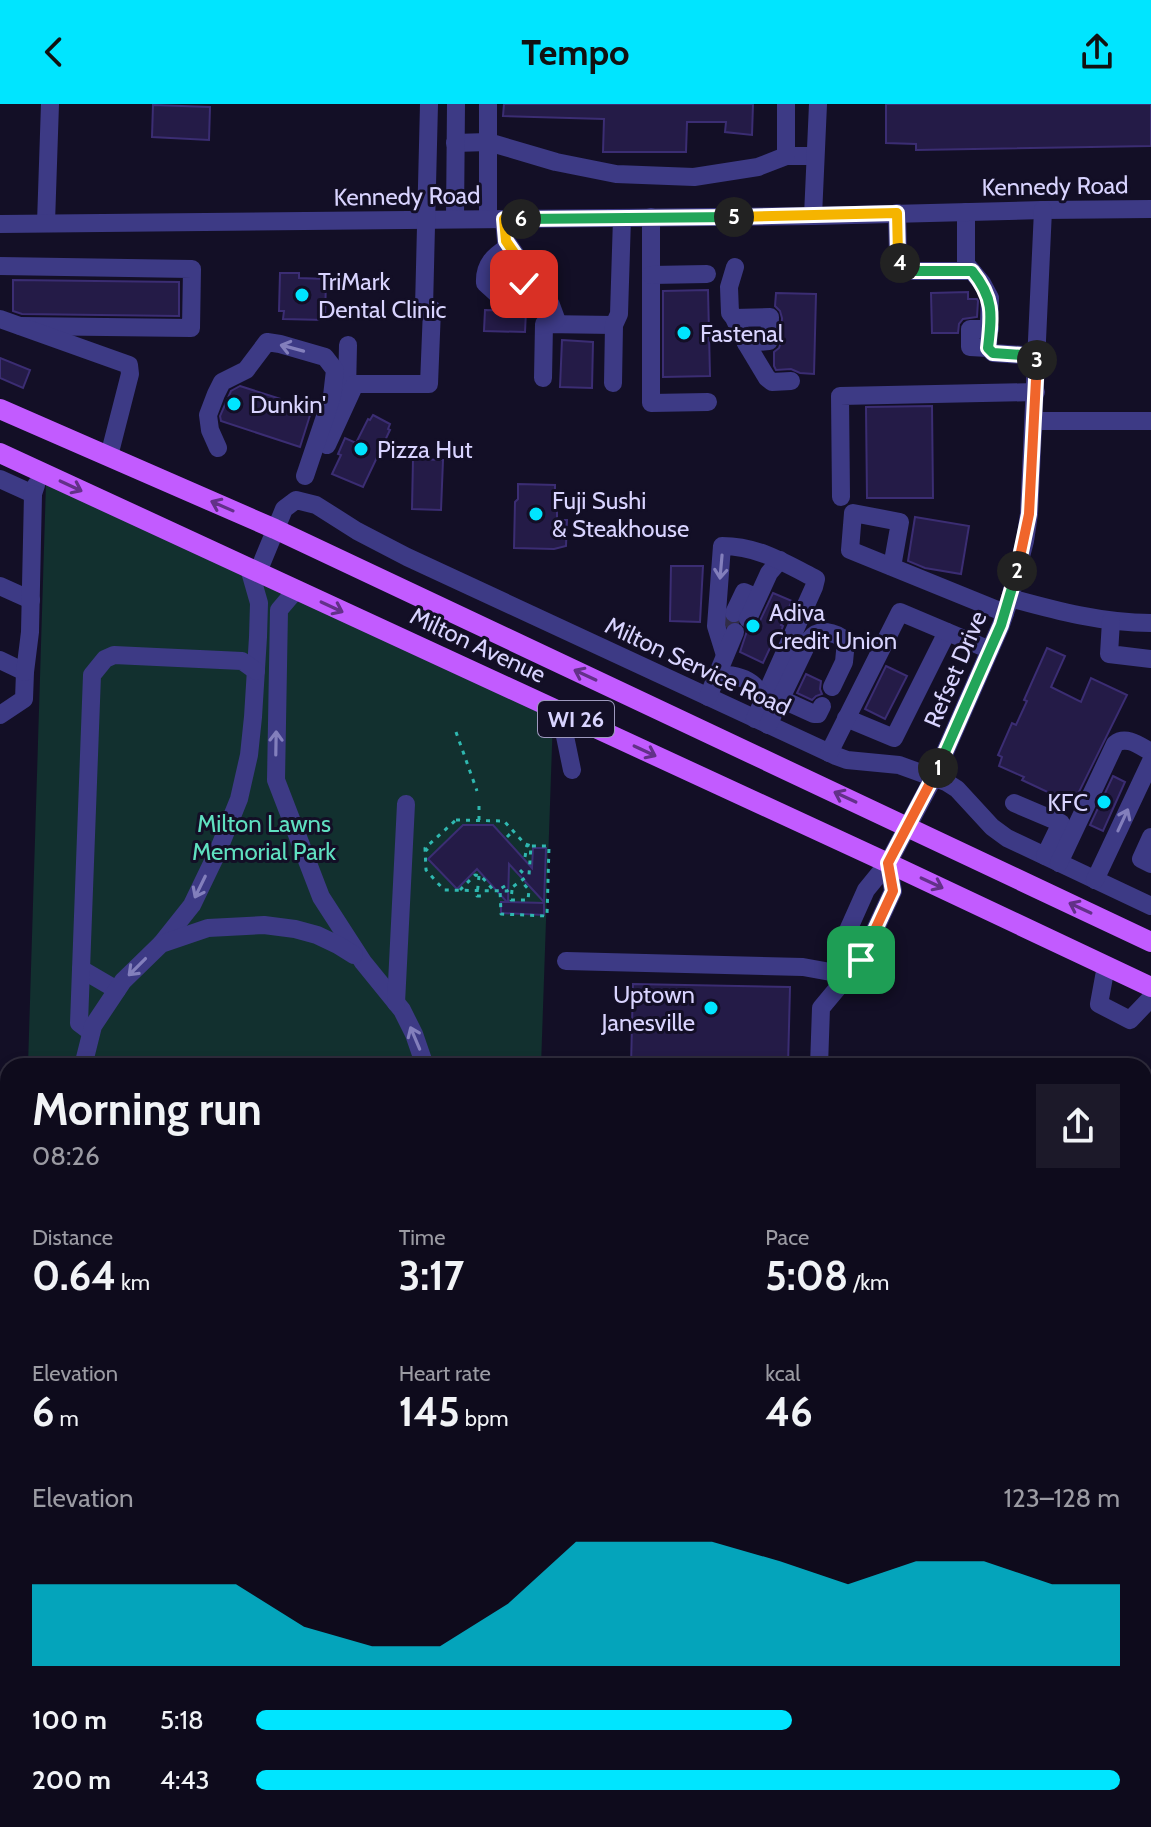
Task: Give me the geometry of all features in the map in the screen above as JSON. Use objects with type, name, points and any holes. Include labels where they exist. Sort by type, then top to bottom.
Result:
[{"type":"main road","name":"Milton Avenue","points":[[0,409],[275,529],[1151,942]]},
{"type":"main road","name":"Milton Avenue","points":[[0,453],[1151,987]]},
{"type":"street","points":[[46,223],[50,104]]},
{"type":"street","points":[[218,448],[210,430],[208,415],[216,394],[222,382],[246,370],[267,342],[325,357],[335,370],[332,396],[309,477],[355,384],[429,384],[426,219],[429,104]]},
{"type":"street","points":[[455,219],[456,104]]},
{"type":"street","points":[[488,104],[488,142],[496,219],[524,281],[540,290],[551,305],[558,324]]},
{"type":"street","points":[[786,104],[786,156]]},
{"type":"street","points":[[813,216],[818,104]]},
{"type":"street","points":[[455,143],[488,142],[556,162],[616,174],[694,177],[758,167],[786,156],[815,156]]},
{"type":"street","name":"Kennedy Road","points":[[0,224],[813,216],[1151,209]]},
{"type":"street","name":"Refset Drive","points":[[888,863],[934,777],[990,650],[1008,606],[1025,541],[1036,392],[1043,210]]},
{"type":"street","points":[[966,212],[966,264],[990,298],[989,338],[993,353],[1037,356]]},
{"type":"street","points":[[897,213],[898,255],[904,268],[910,271],[972,271]]},
{"type":"street","points":[[651,217],[651,403],[708,402]]},
{"type":"street","points":[[613,383],[622,218]]},
{"type":"street","points":[[509,246],[490,261],[485,283],[489,289],[502,295],[524,281]]},
{"type":"street","points":[[0,266],[192,269],[191,328],[20,326]]},
{"type":"street","points":[[735,267],[729,287],[730,313],[767,378],[772,382],[791,381]]},
{"type":"street","points":[[651,275],[707,274]]},
{"type":"street","points":[[734,318],[770,317],[769,341],[746,343]]},
{"type":"street","points":[[0,319],[129,365],[130,374],[109,456]]},
{"type":"street","points":[[543,378],[544,324],[614,325]]},
{"type":"street","points":[[347,402],[348,345]]},
{"type":"street","points":[[841,497],[840,396],[1036,392]]},
{"type":"street","points":[[1034,421],[1151,421]]},
{"type":"street","points":[[0,715],[24,699],[30,632],[33,494],[41,472]]},
{"type":"street","points":[[0,479],[33,494]]},
{"type":"street","name":"Milton Service Road","points":[[253,570],[289,503],[300,500],[316,505],[396,552],[829,753],[847,760],[899,765],[946,782],[1007,838],[1151,906]]},
{"type":"street","points":[[725,655],[716,626],[722,546],[758,550],[816,579],[762,722]]},
{"type":"street","points":[[708,697],[762,571],[776,558]]},
{"type":"street","points":[[738,624],[776,558]]},
{"type":"street","points":[[892,567],[1008,606],[1055,610],[1111,621],[1151,623]]},
{"type":"street","points":[[85,1058],[93,1026],[123,981],[161,944],[192,905],[239,799],[253,717],[249,666],[258,637],[259,603],[253,570]]},
{"type":"street","points":[[0,586],[31,600]]},
{"type":"street","points":[[296,590],[279,610],[276,780],[323,901],[363,962],[396,1003],[414,1034],[422,1058]]},
{"type":"street","points":[[829,753],[900,612],[990,650]]},
{"type":"street","points":[[1111,621],[1109,654],[1151,659]]},
{"type":"street","points":[[772,700],[814,633],[822,631],[846,641],[844,662],[832,687]]},
{"type":"street","points":[[846,718],[894,738],[947,632]]},
{"type":"street","points":[[91,1032],[79,1023],[92,675],[105,659],[114,655],[249,666]]},
{"type":"street","points":[[0,660],[25,672]]},
{"type":"street","points":[[715,678],[722,675],[742,678],[772,700],[814,714],[818,714],[822,706]]},
{"type":"street","points":[[560,712],[572,770]]},
{"type":"street","points":[[1052,859],[1115,744],[1125,740],[1151,752]]},
{"type":"street","points":[[1095,880],[1151,761]]},
{"type":"street","points":[[245,771],[259,786],[276,780]]},
{"type":"street","points":[[1014,803],[1061,823],[1052,859]]},
{"type":"street","points":[[396,1003],[406,804]]},
{"type":"street","points":[[1151,837],[1141,859],[1151,864]]},
{"type":"street","points":[[819,1058],[821,1008],[861,960],[893,891],[888,863]]},
{"type":"street","points":[[302,931],[313,924],[321,912],[323,901]]},
{"type":"street","points":[[161,944],[208,928],[264,925],[317,935],[363,962]]},
{"type":"street","points":[[566,961],[803,967],[847,975]]},
{"type":"street","points":[[1106,966],[1099,1004],[1130,1020],[1151,998]]},
{"type":"street","points":[[81,969],[117,990]]},
{"type":"path","points":[[456,732],[477,791]]},
{"type":"path","points":[[479,805],[479,820]]},
{"type":"path","points":[[425,848],[456,820],[504,821],[529,845],[549,846],[547,916],[501,914],[498,892],[479,876],[475,875],[459,890]]},
{"type":"path","points":[[448,827],[453,833]]},
{"type":"path","points":[[507,837],[513,831]]},
{"type":"path","points":[[425,848],[426,870],[444,890],[477,895],[507,891],[527,877],[529,845]]},
{"type":"path","points":[[525,857],[529,845]]},
{"type":"path","points":[[425,848],[431,854]]},
{"type":"path","points":[[429,873],[435,867]]},
{"type":"path","points":[[520,870],[527,877]]},
{"type":"path","points":[[437,882],[442,876]]},
{"type":"path","points":[[477,895],[479,876]]},
{"type":"path","points":[[511,878],[529,890],[528,900],[511,900],[512,889]]},
{"type":"path","points":[[444,890],[451,884]]},
{"type":"path","points":[[498,892],[505,886]]},
{"type":"green space","name":"Milton Lawns Memorial Park","points":[[46,483],[553,717],[541,1058],[28,1058]]},
{"type":"building","points":[[504,104],[753,104],[752,135],[725,132],[726,122],[687,122],[686,152],[603,152],[604,119],[503,116]]},
{"type":"building","points":[[886,104],[1151,104],[1151,146],[916,150],[916,144],[886,143]]},
{"type":"building","points":[[153,105],[210,107],[209,140],[152,137]]},
{"type":"building","name":"TriMark Dental Clinic","points":[[280,273],[299,273],[299,278],[326,279],[325,320],[283,319],[284,311],[279,311]]},
{"type":"building","points":[[13,280],[179,282],[179,316],[22,314],[13,311]]},
{"type":"building","name":"Fastenal","points":[[708,290],[710,376],[663,377],[663,291]]},
{"type":"building","points":[[968,292],[968,299],[978,301],[977,317],[963,319],[958,333],[932,333],[931,293]]},
{"type":"building","points":[[776,293],[816,294],[814,374],[791,369],[776,370],[774,366],[774,352],[781,342],[782,318],[775,306]]},
{"type":"building","points":[[485,310],[526,311],[525,332],[484,331]]},
{"type":"building","points":[[562,340],[593,342],[592,388],[560,387]]},
{"type":"building","points":[[0,358],[30,370],[23,388],[0,378]]},
{"type":"building","points":[[240,386],[312,409],[300,447],[221,421],[220,416],[231,391]]},
{"type":"building","points":[[932,406],[933,498],[867,498],[866,407]]},
{"type":"building","name":"Pizza Hut","points":[[373,415],[390,424],[390,430],[363,487],[332,474],[345,438],[356,443]]},
{"type":"building","points":[[413,459],[443,460],[441,510],[412,509]]},
{"type":"building","name":"Fuji Sushi & Steakhouse","points":[[518,484],[555,485],[557,520],[567,520],[566,546],[554,549],[514,548]]},
{"type":"building","points":[[915,517],[969,526],[961,574],[925,568],[908,561]]},
{"type":"building","points":[[671,566],[703,566],[700,622],[670,621]]},
{"type":"building","name":"Adiva Credit Union","points":[[773,593],[792,601],[779,636],[776,635],[763,663],[740,652],[747,631],[758,625]]},
{"type":"building","points":[[1047,648],[1065,656],[1051,687],[1081,702],[1091,678],[1127,695],[1073,804],[999,766],[1002,757],[998,755],[1012,723],[1016,725],[1027,701],[1024,700]]},
{"type":"building","points":[[886,666],[907,676],[885,719],[865,709]]},
{"type":"building","points":[[806,674],[821,681],[822,694],[812,700],[797,693]]},
{"type":"building","name":"KFC","points":[[1113,776],[1125,782],[1103,831],[1090,825]]},
{"type":"building","points":[[463,825],[493,825],[532,868],[533,848],[546,848],[544,902],[509,864],[508,902],[544,903],[544,915],[501,913],[501,902],[507,902],[477,869],[457,889],[428,859]]},
{"type":"building","name":"Uptown Janesville","points":[[633,984],[790,987],[788,1058],[631,1058]]},
{"type":"tunnel","points":[[727,628],[734,613]]},
{"type":"place","name":"TriMark Dental Clinic","points":[[302,295]]},
{"type":"place","name":"Fastenal","points":[[684,333]]},
{"type":"place","name":"Dunkin'","points":[[234,404]]},
{"type":"place","name":"Pizza Hut","points":[[361,449]]},
{"type":"place","name":"Fuji Sushi & Steakhouse","points":[[536,514]]},
{"type":"place","name":"Adiva Credit Union","points":[[753,626]]},
{"type":"place","name":"KFC","points":[[1104,802]]},
{"type":"place","name":"Uptown Janesville","points":[[711,1008]]},
{"type":"route","points":[[524,284],[528,273],[506,241],[504,219],[897,213],[898,255],[904,268],[910,271],[972,271],[990,298],[988,348],[993,353],[1037,356],[1029,514],[1010,598],[934,777],[888,863],[893,891],[861,960]]}]
